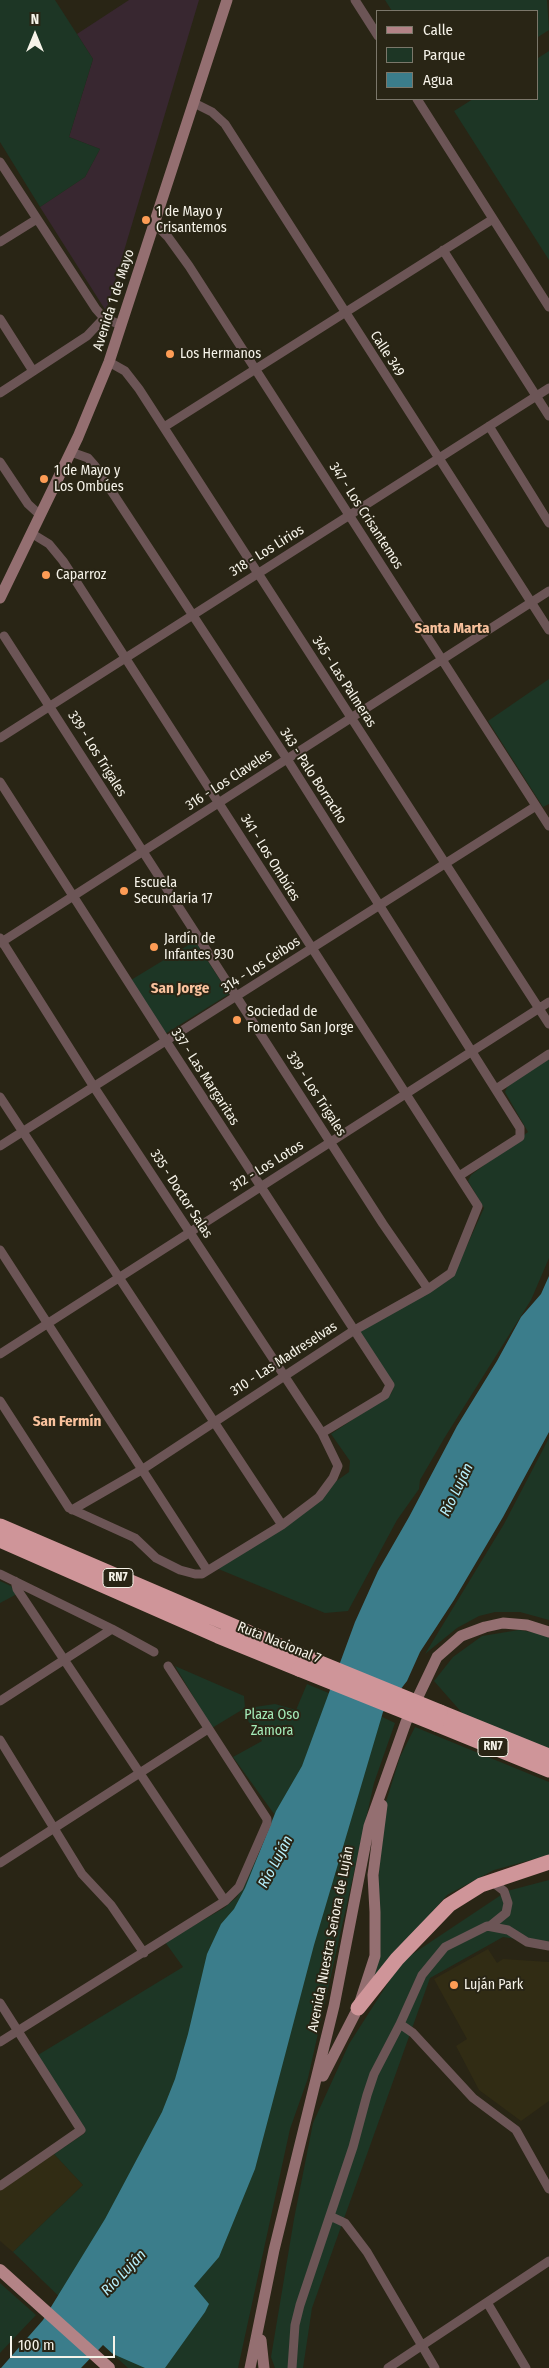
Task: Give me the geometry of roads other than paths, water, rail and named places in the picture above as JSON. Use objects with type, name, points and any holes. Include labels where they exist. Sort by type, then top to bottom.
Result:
[{"type":"highway","name":"Ruta Nacional 7","points":[[0,1526],[301,1662],[438,1718],[549,1770]]},
{"type":"highway","name":"Ruta Nacional 7","points":[[0,1540],[218,1636],[301,1662]]},
{"type":"highway","name":"Ruta Nacional 7","points":[[438,1718],[549,1756]]},
{"type":"highway","points":[[358,2008],[397,1959],[436,1917],[464,1895],[488,1882],[549,1862]]},
{"type":"main road","name":"Avenida 1 de Mayo","points":[[0,598],[71,452],[109,362],[227,0]]},
{"type":"main road","name":"Avenida Nuestra Señora de Luján","points":[[250,2368],[274,2250],[334,2006],[369,1826],[387,1773],[423,1683],[437,1657],[461,1636],[495,1624],[518,1623],[549,1632]]},
{"type":"main road","name":"Avenida Nuestra Señora de Luján","points":[[309,2112],[330,2062],[358,2008],[376,1948],[373,1875],[387,1773]]},
{"type":"main road","points":[[0,2270],[109,2368]]},
{"type":"main road","points":[[263,2306],[261,2340],[264,2368]]},
{"type":"street","points":[[355,0],[376,33]]},
{"type":"street","points":[[418,100],[549,307]]},
{"type":"street","name":"Calle 349","points":[[194,102],[212,112],[224,124],[549,630]]},
{"type":"street","points":[[0,162],[104,318],[121,325]]},
{"type":"street","points":[[0,242],[37,219]]},
{"type":"street","points":[[164,427],[493,219]]},
{"type":"street","name":"347 - Los Crisantemos","points":[[155,224],[168,237],[189,266],[549,826]]},
{"type":"street","points":[[443,250],[549,416]]},
{"type":"street","points":[[0,393],[88,336],[104,318]]},
{"type":"street","points":[[0,319],[33,371]]},
{"type":"street","name":"345 - Las Palmeras","points":[[109,362],[125,371],[140,389],[549,1024]]},
{"type":"street","name":"318 - Los Lirios","points":[[0,738],[549,388]]},
{"type":"street","points":[[489,426],[549,522]]},
{"type":"street","name":"343 - Palo Borracho","points":[[71,452],[88,458],[95,466],[191,616],[287,759],[520,1128],[520,1137],[459,1176]]},
{"type":"street","points":[[0,462],[28,504],[40,515]]},
{"type":"street","name":"341 - Los Ombúes","points":[[31,533],[49,544],[59,555],[478,1206]]},
{"type":"street","name":"316 - Los Claveles","points":[[1,941],[549,591]]},
{"type":"street","name":"339 - Los Trigales","points":[[4,636],[51,706],[382,1224],[428,1289]]},
{"type":"street","name":"337 - Las Margaritas","points":[[0,782],[353,1331],[390,1385],[385,1394],[322,1433]]},
{"type":"street","name":"314 - Los Ceibos","points":[[0,1146],[237,998],[536,806]]},
{"type":"street","name":"335 - Doctor Salas","points":[[1,941],[94,1087],[322,1433],[338,1466],[333,1478],[319,1497],[282,1525]]},
{"type":"street","name":"312 - Los Lotos","points":[[0,1354],[549,1002]]},
{"type":"street","points":[[496,1089],[549,1054]]},
{"type":"street","points":[[0,1097],[282,1525],[202,1574],[180,1570],[156,1558],[135,1538],[72,1510],[0,1401]]},
{"type":"street","name":"310 - Las Madreselvas","points":[[72,1510],[143,1469],[284,1374],[353,1331],[428,1289],[451,1273],[478,1206]]},
{"type":"street","points":[[0,1250],[207,1570]]},
{"type":"street","points":[[0,1574],[112,1629],[154,1652]]},
{"type":"street","points":[[16,1581],[17,1589],[224,1901]]},
{"type":"street","points":[[0,1701],[112,1629]]},
{"type":"street","points":[[0,2042],[224,1901],[238,1887],[267,1823],[267,1819],[168,1666]]},
{"type":"street","points":[[0,1863],[208,1729]]},
{"type":"street","points":[[0,1740],[52,1829],[82,1874],[110,1905],[144,1953]]},
{"type":"street","points":[[292,2368],[292,2347],[300,2305],[374,2074],[400,2024],[422,1975],[445,1948],[476,1930],[490,1926],[506,1913],[508,1903],[504,1891],[495,1884],[488,1882]]},
{"type":"street","points":[[490,1926],[508,1930],[527,1942],[549,1946]]},
{"type":"street","points":[[0,2003],[81,2130],[1,2183]]},
{"type":"street","points":[[400,2024],[413,2033],[473,2098],[516,2130],[549,2189]]},
{"type":"street","points":[[330,2216],[345,2223],[357,2236],[435,2368]]},
{"type":"street","points":[[388,2368],[488,2304],[549,2261]]},
{"type":"street","points":[[488,2304],[526,2368]]},
{"type":"water","name":"Río Luján","points":[[549,1276],[549,1432],[503,1517],[454,1600],[420,1652],[407,1681],[383,1712],[314,1945],[255,2169],[219,2257],[194,2286],[209,2304],[205,2312],[165,2368],[145,2368],[113,2354],[103,2345],[81,2368],[1,2368],[43,2320],[105,2219],[162,2112],[175,2079],[188,2034],[207,1954],[221,1924],[234,1909],[245,1888],[276,1811],[302,1766],[355,1622],[378,1571],[457,1426],[497,1361],[521,1317],[541,1294]]},
{"type":"place","name":"1 de Mayo y Crisantemos","points":[[146,220]]},
{"type":"place","name":"Los Hermanos","points":[[170,354]]},
{"type":"place","name":"1 de Mayo y Los Ombúes","points":[[44,479]]},
{"type":"place","name":"Caparroz","points":[[46,575]]},
{"type":"place","name":"Escuela Secundaria 17","points":[[124,891]]},
{"type":"place","name":"Jardín de Infantes 930","points":[[154,947]]},
{"type":"place","name":"Sociedad de Fomento San Jorge","points":[[237,1020]]},
{"type":"place","name":"Luján Park","points":[[454,1985]]},
{"type":"district","name":"Santa Marta","points":[[452,629]]},
{"type":"district","name":"San Jorge","points":[[180,989]]},
{"type":"district","name":"San Fermín","points":[[67,1422]]},
{"type":"park label","name":"Plaza Oso Zamora","points":[[272,1724]]}]
